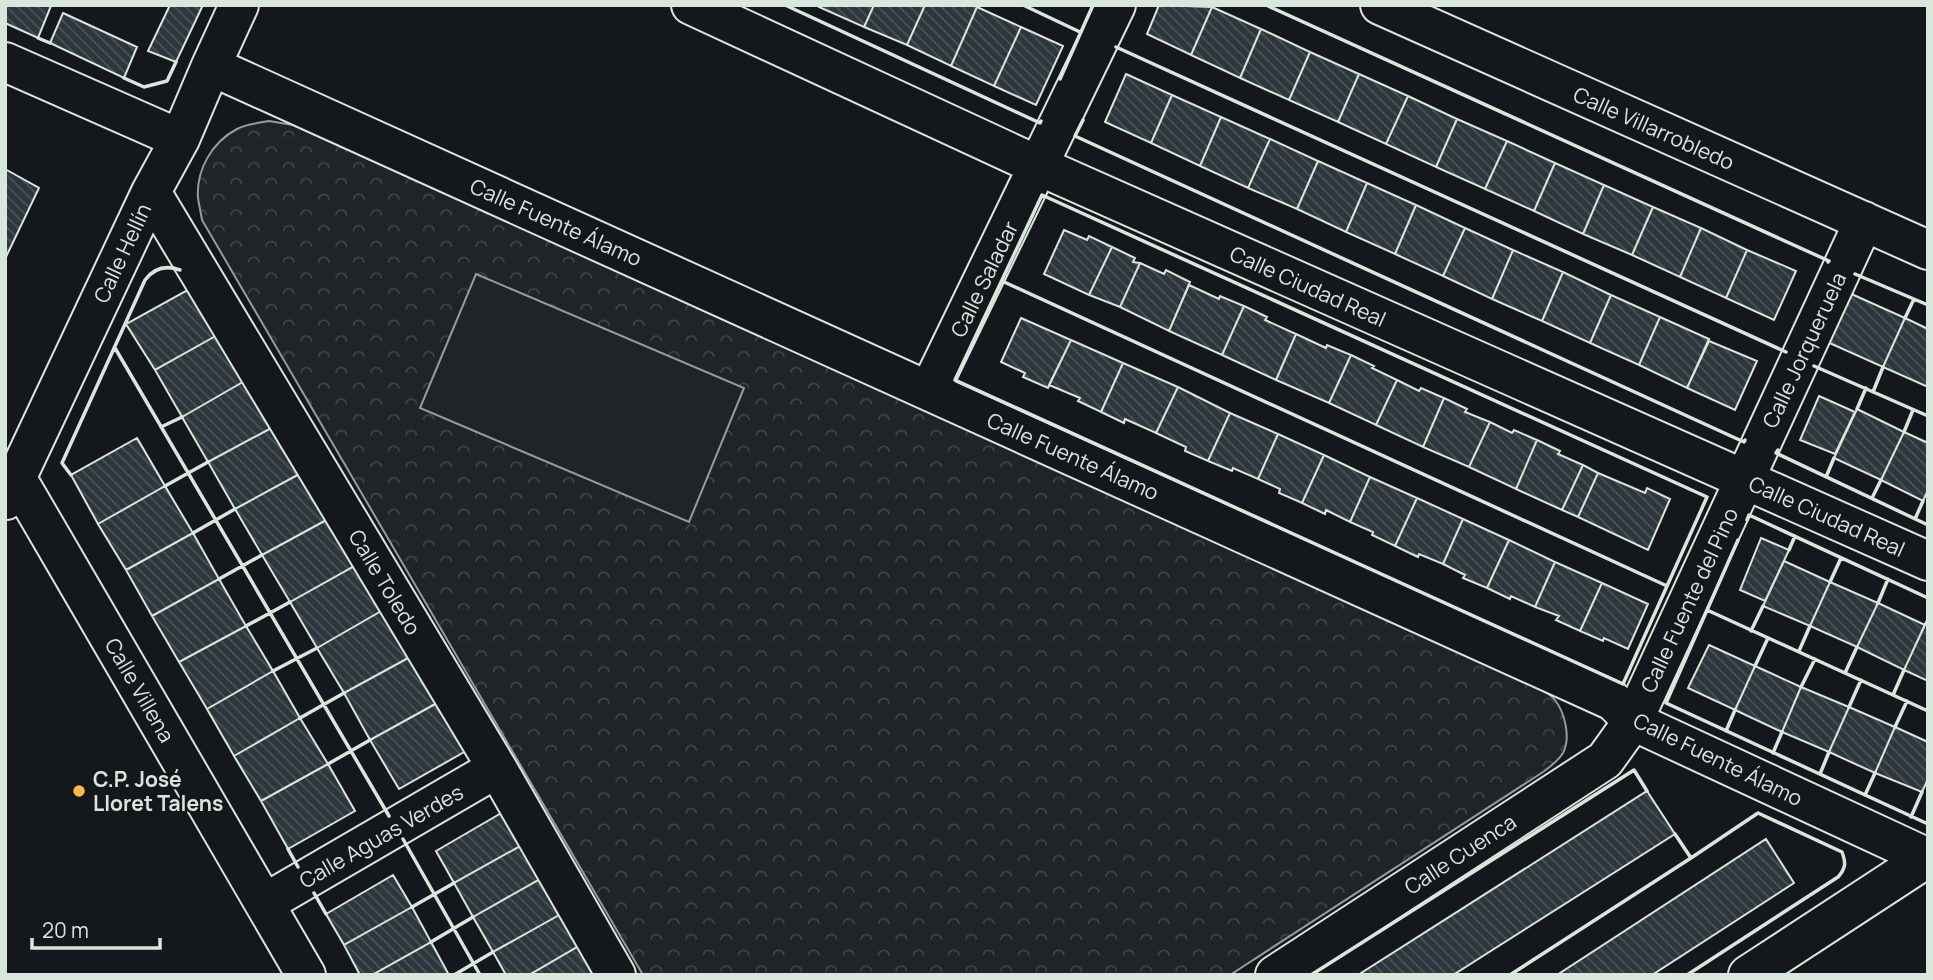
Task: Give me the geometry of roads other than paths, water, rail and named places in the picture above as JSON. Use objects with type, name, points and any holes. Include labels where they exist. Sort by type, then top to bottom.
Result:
[{"type":"street","name":"Calle Hellín","points":[[11,489],[151,192],[180,139],[239,5]]},
{"type":"street","name":"Calle Ciudad Real","points":[[691,5],[1039,166],[1928,561]]},
{"type":"street","name":"Calle Saladar","points":[[929,391],[1116,5]]},
{"type":"street","name":"Calle Villarrobledo","points":[[1380,5],[1928,250]]},
{"type":"street","points":[[5,62],[180,139]]},
{"type":"street","name":"Calle Fuente Álamo","points":[[211,66],[1613,701],[1633,721],[1928,858]]},
{"type":"street","name":"Calle Toledo","points":[[151,192],[497,768],[615,975]]},
{"type":"street","name":"Calle Jorqueruela","points":[[1745,479],[1864,221]]},
{"type":"street","name":"Calle Fuente del Pino","points":[[1633,721],[1745,479]]},
{"type":"street","name":"Calle Villena","points":[[11,489],[265,903],[306,975]]},
{"type":"street","name":"Calle Cuenca","points":[[1275,975],[1605,760],[1633,721]]},
{"type":"street","name":"Calle Aguas Verdes","points":[[265,903],[497,768]]},
{"type":"street","points":[[1765,970],[1928,858]]},
{"type":"place","name":"C.P. José Lloret Talens","points":[[79,791]]}]
